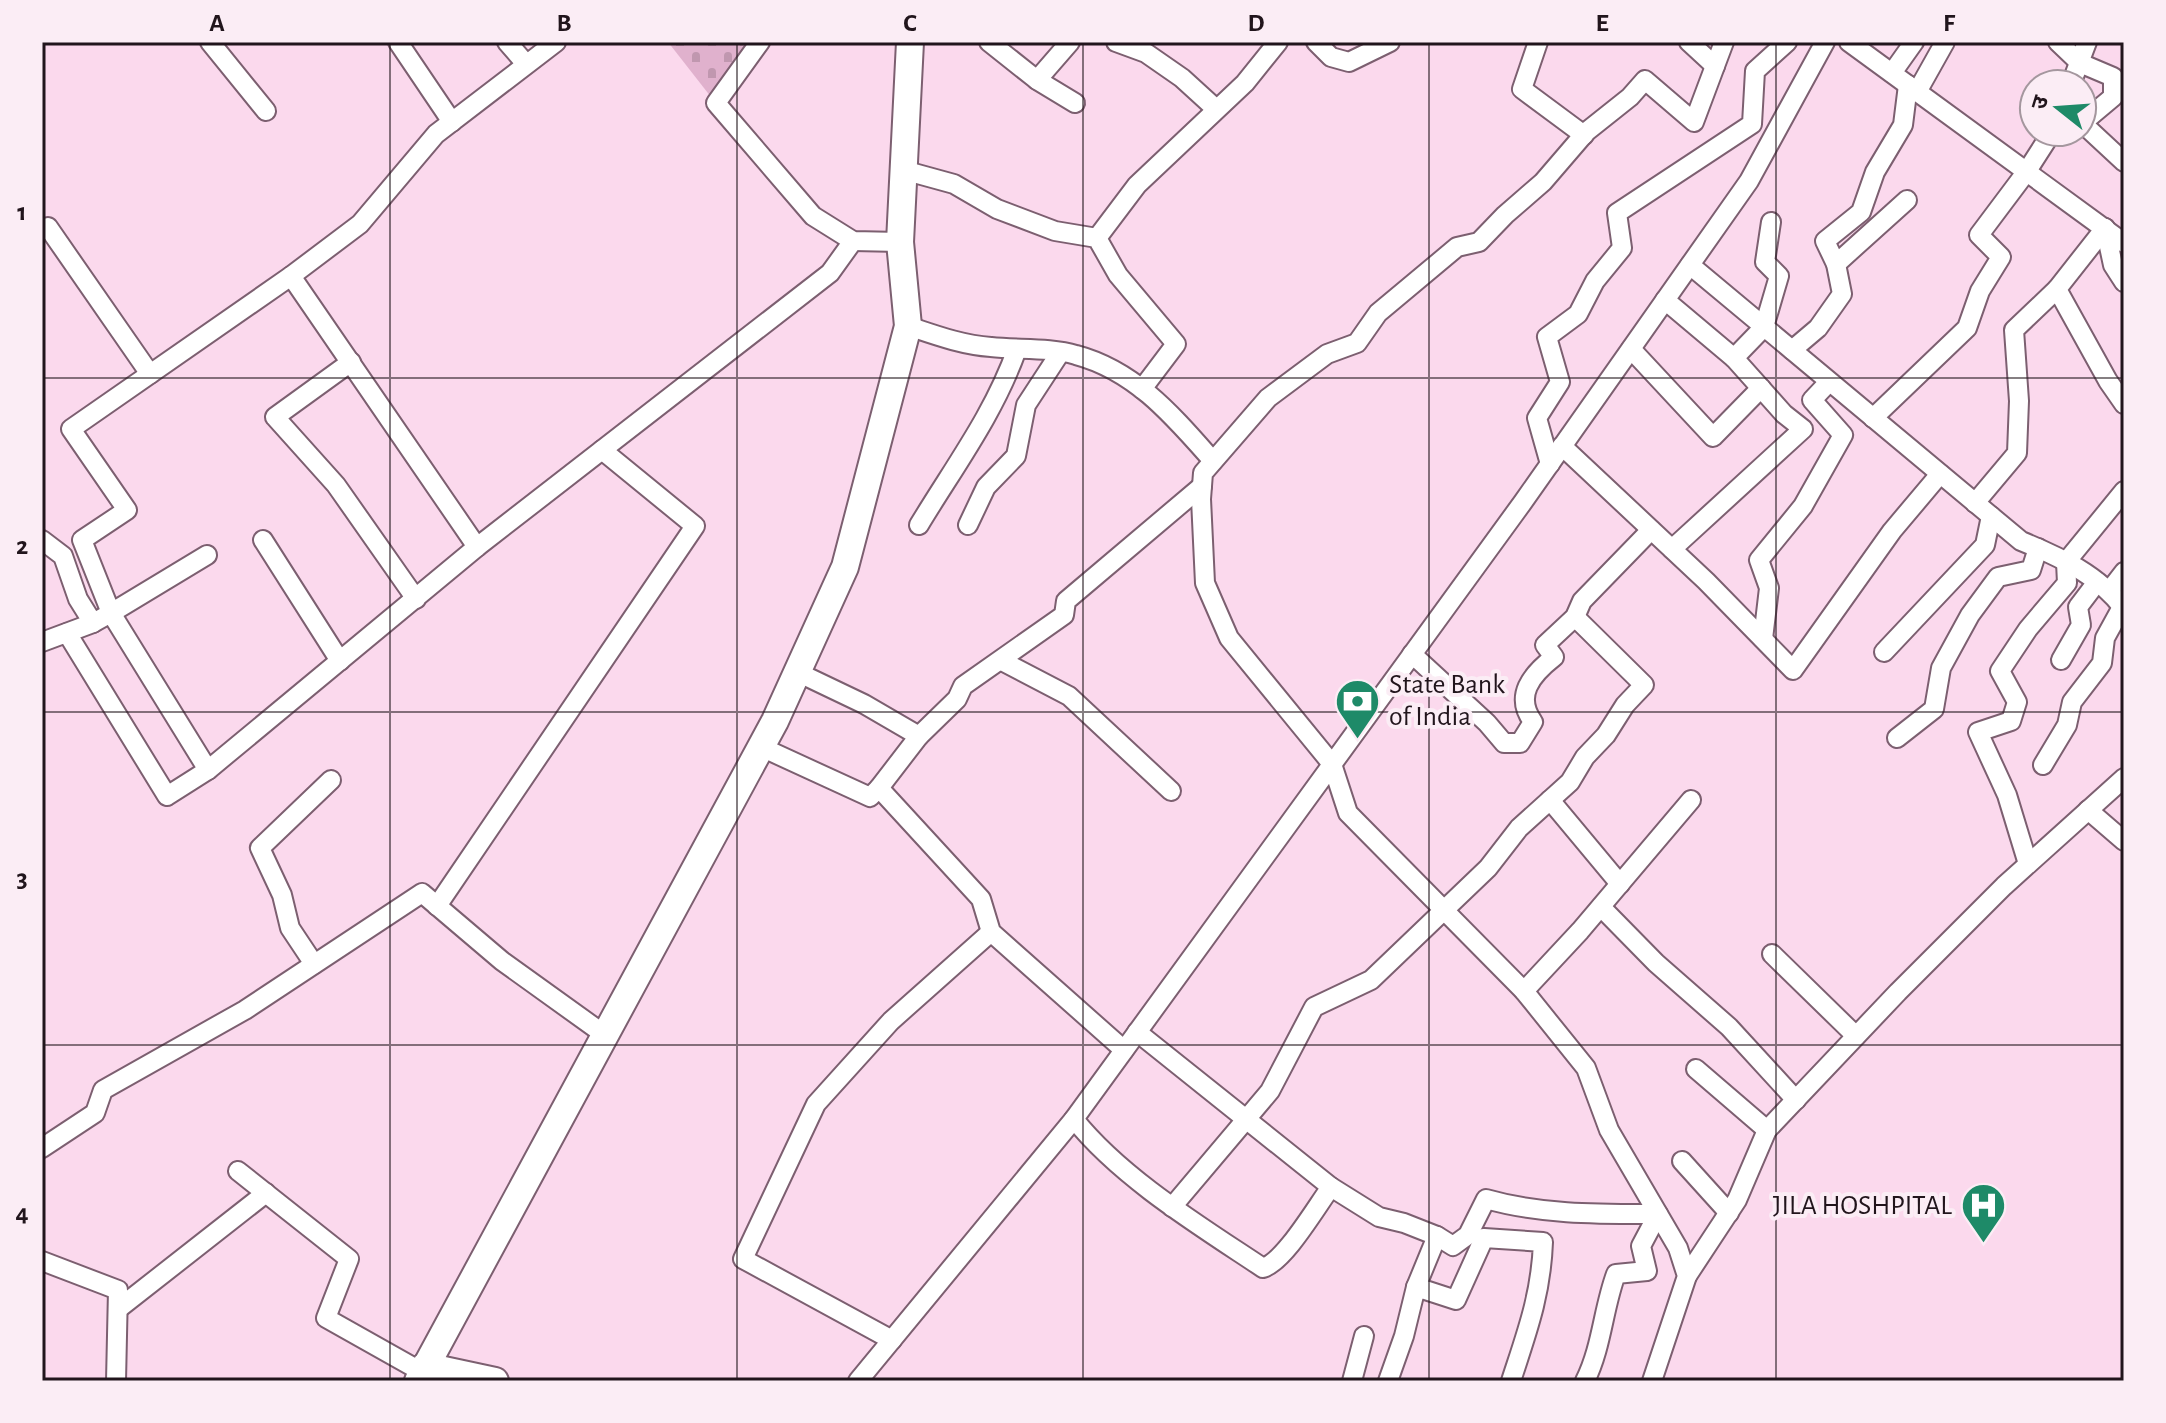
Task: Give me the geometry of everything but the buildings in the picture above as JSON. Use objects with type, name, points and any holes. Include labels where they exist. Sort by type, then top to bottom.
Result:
[{"type":"main road","points":[[495,1381],[422,1373],[761,747],[845,567],[908,326],[900,242],[910,42]]},
{"type":"street","points":[[210,42],[266,111]]},
{"type":"street","points":[[398,42],[452,122]]},
{"type":"street","points":[[507,42],[526,64]]},
{"type":"street","points":[[208,770],[111,613],[82,540],[127,510],[71,429],[291,276],[360,224],[436,134],[556,42]]},
{"type":"street","points":[[760,42],[716,103],[813,216],[853,241],[900,242]]},
{"type":"street","points":[[989,42],[1037,80],[1075,103]]},
{"type":"street","points":[[1037,80],[1070,42]]},
{"type":"street","points":[[1116,42],[1146,53],[1182,78],[1216,109]]},
{"type":"street","points":[[1097,238],[1137,185],[1245,83],[1278,42]]},
{"type":"street","points":[[1316,42],[1331,57],[1349,62],[1390,42]]},
{"type":"street","points":[[1538,42],[1522,89],[1584,135]]},
{"type":"street","points":[[1689,42],[1715,66]]},
{"type":"street","points":[[1687,1276],[1678,1248],[1609,1130],[1586,1068],[1524,991],[1348,813],[1332,764],[1229,638],[1205,583],[1202,486],[1203,473],[1268,398],[1327,354],[1357,343],[1378,313],[1457,247],[1479,242],[1543,182],[1584,135],[1630,97],[1645,80],[1694,122],[1724,42]]},
{"type":"street","points":[[1550,464],[1537,418],[1560,382],[1547,337],[1578,314],[1595,281],[1622,248],[1617,213],[1752,124],[1755,71],[1787,42]]},
{"type":"street","points":[[858,1381],[1074,1119],[1550,464],[1749,181],[1825,42]]},
{"type":"street","points":[[1849,42],[2124,243]]},
{"type":"street","points":[[1892,73],[1914,42]]},
{"type":"street","points":[[1792,350],[1818,328],[1842,294],[1836,264],[1825,241],[1861,212],[1875,172],[1903,125],[1912,88],[1945,42]]},
{"type":"street","points":[[2058,42],[2080,63],[2119,82],[2113,97],[2082,123],[2124,162]]},
{"type":"street","points":[[2078,68],[2087,42]]},
{"type":"street","points":[[1873,418],[1967,328],[1980,291],[2001,257],[1979,235],[2042,148]]},
{"type":"street","points":[[903,170],[954,184],[997,209],[1055,231],[1097,238]]},
{"type":"street","points":[[1836,264],[1907,200]]},
{"type":"street","points":[[1734,358],[1764,327],[1779,276],[1765,262],[1771,222]]},
{"type":"street","points":[[48,227],[150,374]]},
{"type":"street","points":[[2105,228],[2113,265],[2124,282]]},
{"type":"street","points":[[1975,503],[2017,453],[2019,401],[2014,330],[2057,289],[2105,228]]},
{"type":"street","points":[[1097,238],[1118,275],[1176,344],[1142,389]]},
{"type":"street","points":[[67,633],[167,796],[208,770],[477,547],[830,273],[853,241]]},
{"type":"street","points":[[1690,265],[2021,541],[2066,562],[2104,586],[2123,608],[2105,638],[2102,663],[2072,702],[2067,725],[2043,765]]},
{"type":"street","points":[[291,276],[477,547]]},
{"type":"street","points":[[2057,289],[2124,404]]},
{"type":"street","points":[[1665,300],[1734,358],[1784,414],[1803,429],[1672,549]]},
{"type":"street","points":[[908,326],[986,347],[1075,354],[1122,374],[1164,405],[1213,461]]},
{"type":"street","points":[[919,525],[983,425],[1017,349]]},
{"type":"street","points":[[1631,349],[1713,437],[1761,388]]},
{"type":"street","points":[[968,525],[986,487],[1016,456],[1026,405],[1060,353]]},
{"type":"street","points":[[351,362],[275,417],[336,485],[416,599]]},
{"type":"street","points":[[1763,639],[1769,588],[1759,560],[1803,506],[1843,435],[1812,400],[1829,382]]},
{"type":"street","points":[[1562,446],[1672,549],[1793,670],[1892,531],[1940,474]]},
{"type":"street","points":[[437,906],[695,526],[602,450]]},
{"type":"street","points":[[761,747],[870,797],[919,736],[957,699],[963,686],[1064,615],[1066,601],[1202,486]]},
{"type":"street","points":[[2028,864],[2007,795],[1978,732],[2011,721],[2017,702],[2000,671],[2028,629],[2067,583],[2066,562],[2124,491]]},
{"type":"street","points":[[1884,652],[1985,545],[1991,516]]},
{"type":"street","points":[[1412,654],[1487,723],[1504,743],[1520,743],[1533,722],[1524,710],[1524,697],[1536,672],[1554,657],[1545,645],[1575,617],[1582,601],[1651,530]]},
{"type":"street","points":[[42,540],[63,556],[78,599],[93,623]]},
{"type":"street","points":[[263,540],[340,661]]},
{"type":"street","points":[[1897,738],[1934,709],[1941,668],[1970,615],[1998,577],[2031,570],[2038,548]]},
{"type":"street","points":[[42,642],[93,623],[207,555]]},
{"type":"street","points":[[2061,660],[2081,625],[2078,607],[2124,572]]},
{"type":"street","points":[[1172,1207],[1270,1091],[1314,1007],[1371,980],[1488,868],[1519,828],[1570,782],[1585,757],[1644,685],[1575,617]]},
{"type":"street","points":[[1002,661],[1069,696],[1171,791]]},
{"type":"street","points":[[797,672],[864,704],[919,736]]},
{"type":"street","points":[[1652,1381],[1687,1276],[1729,1213],[1767,1130],[2028,864],[2124,778]]},
{"type":"street","points":[[314,964],[290,928],[282,895],[260,848],[331,780]]},
{"type":"street","points":[[879,788],[981,899],[991,932],[1124,1050]]},
{"type":"street","points":[[1550,800],[1620,884]]},
{"type":"street","points":[[1524,991],[1601,907],[1691,800]]},
{"type":"street","points":[[2088,810],[2124,841]]},
{"type":"street","points":[[42,1148],[95,1113],[103,1090],[245,1010],[422,893],[502,961],[605,1035]]},
{"type":"street","points":[[1601,907],[1656,963],[1729,1027],[1796,1100]]},
{"type":"street","points":[[892,1340],[743,1259],[816,1104],[891,1021],[991,932]]},
{"type":"street","points":[[1772,954],[1856,1036]]},
{"type":"street","points":[[1137,1032],[1331,1187],[1379,1217],[1404,1223],[1453,1246],[1468,1235],[1486,1199],[1507,1205],[1592,1214],[1658,1214]]},
{"type":"street","points":[[1696,1069],[1767,1130]]},
{"type":"street","points":[[1074,1119],[1090,1140],[1172,1207],[1263,1268],[1273,1265],[1331,1187]]},
{"type":"street","points":[[1682,1161],[1729,1213]]},
{"type":"street","points":[[238,1171],[349,1259],[326,1318],[422,1373]]},
{"type":"street","points":[[118,1309],[266,1193]]},
{"type":"street","points":[[1585,1381],[1594,1364],[1606,1299],[1616,1274],[1647,1271],[1641,1246],[1658,1214]]},
{"type":"street","points":[[1388,1381],[1404,1336],[1416,1287],[1437,1236]]},
{"type":"street","points":[[1416,1287],[1456,1300],[1484,1238],[1543,1242],[1542,1279],[1511,1381]]},
{"type":"street","points":[[42,1261],[118,1290],[116,1381]]},
{"type":"street","points":[[1352,1381],[1364,1336]]},
{"type":"green space","points":[[668,42],[752,42],[711,97]]},
{"type":"place","name":"State Bank of India","points":[[1358,740]]},
{"type":"place","name":"JILA HOSHPITAL","points":[[1983,1245]]}]
